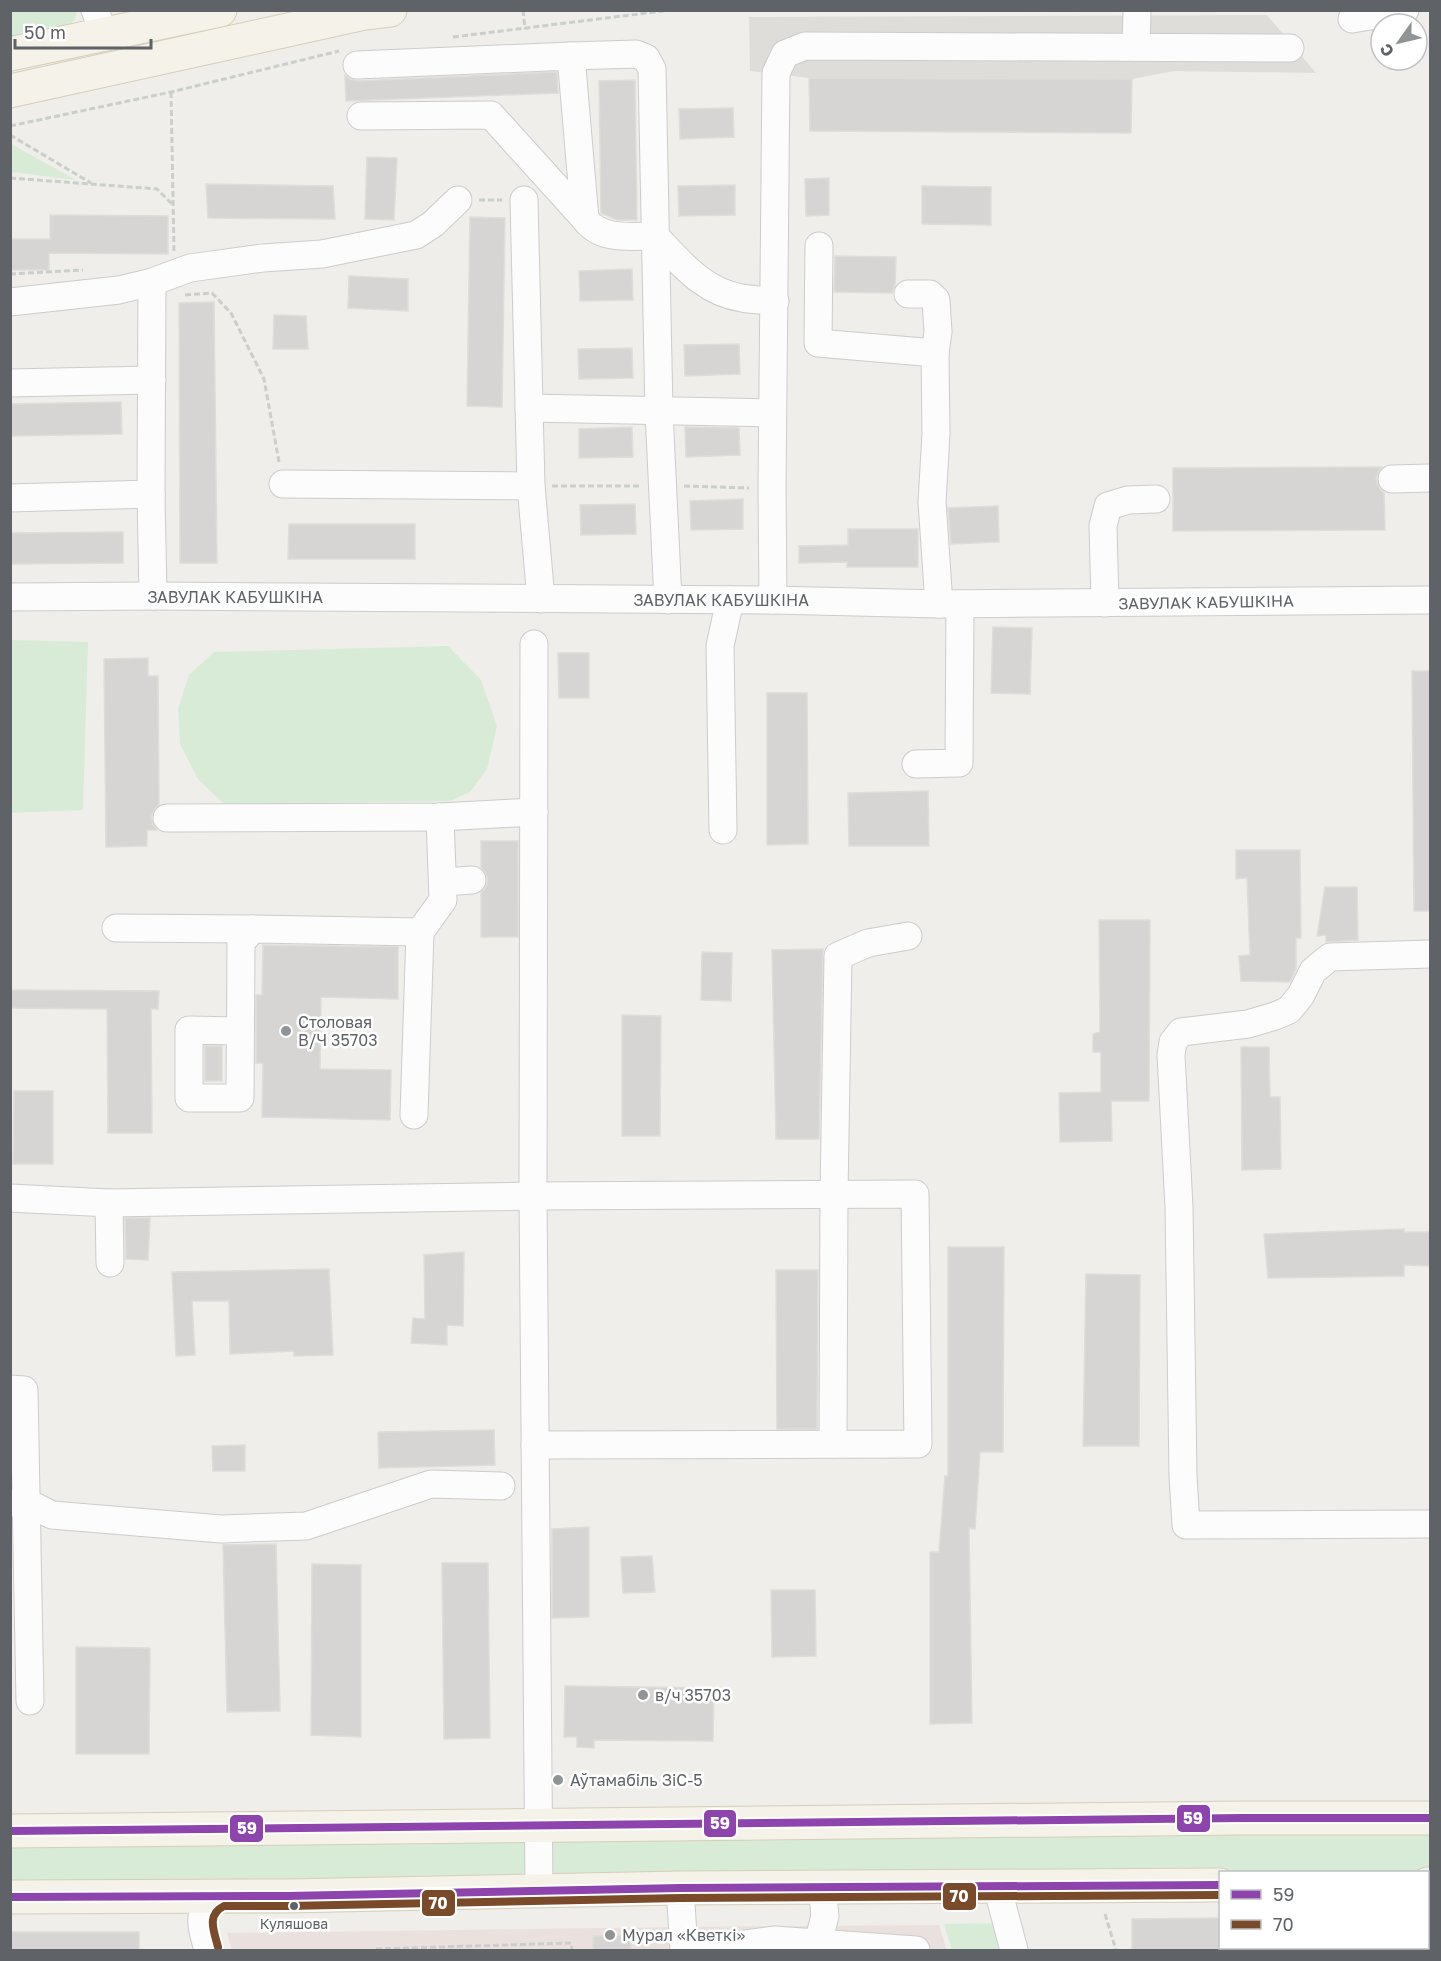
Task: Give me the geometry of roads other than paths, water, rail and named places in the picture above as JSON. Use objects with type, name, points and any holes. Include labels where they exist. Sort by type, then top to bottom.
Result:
[{"type":"main road","points":[[10,54],[99,23],[220,10]]},
{"type":"main road","points":[[10,91],[365,13],[390,10]]},
{"type":"main road","points":[[10,1831],[1431,1818]]},
{"type":"main road","points":[[10,1897],[287,1896],[680,1888],[1219,1885]]},
{"type":"street","points":[[1136,47],[1137,10]]},
{"type":"street","points":[[1352,19],[1405,10]]},
{"type":"street","points":[[773,600],[772,413],[776,73],[785,54],[805,46],[1290,48]]},
{"type":"street","points":[[353,57],[636,54],[646,58],[652,69],[659,412],[668,600]]},
{"type":"street","points":[[571,56],[585,219]]},
{"type":"street","points":[[361,116],[491,115],[592,228],[609,236],[655,236],[693,276],[713,288],[740,298],[775,301]]},
{"type":"street","points":[[10,302],[119,290],[152,282],[190,268],[263,258],[322,254],[416,235],[433,224],[458,200]]},
{"type":"street","points":[[524,200],[531,486],[541,599]]},
{"type":"street","points":[[819,246],[818,343],[935,352]]},
{"type":"street","points":[[152,282],[153,596]]},
{"type":"street","points":[[908,294],[930,294],[936,300],[938,332],[935,352],[936,434],[932,502],[949,604],[959,763],[916,764]]},
{"type":"street","points":[[10,383],[152,380]]},
{"type":"street","points":[[529,408],[772,413]]},
{"type":"street","points":[[1392,479],[1431,478]]},
{"type":"street","points":[[283,484],[531,486]]},
{"type":"street","points":[[10,498],[151,494]]},
{"type":"street","points":[[1105,603],[1103,526],[1108,506],[1128,500],[1156,499]]},
{"type":"street","name":"ЗАВУЛАК КАБУШКІНА","points":[[10,597],[773,600],[949,604],[1431,600]]},
{"type":"street","points":[[723,830],[720,646],[730,600]]},
{"type":"street","points":[[534,644],[533,1196],[539,1890]]},
{"type":"street","points":[[167,818],[440,817],[534,812]]},
{"type":"street","points":[[414,1115],[420,932],[443,900],[440,817]]},
{"type":"street","points":[[443,882],[472,880]]},
{"type":"street","points":[[116,928],[420,932]]},
{"type":"street","points":[[240,1031],[241,942],[252,929]]},
{"type":"street","points":[[833,1444],[838,956],[868,943],[908,936]]},
{"type":"street","points":[[1431,954],[1330,957],[1313,971],[1301,995],[1289,1010],[1275,1017],[1248,1024],[1181,1032],[1173,1042],[1171,1055],[1179,1207],[1186,1525],[1431,1524]]},
{"type":"street","points":[[10,1198],[109,1203],[533,1196],[915,1194],[918,1444],[535,1445]]},
{"type":"street","points":[[109,1203],[110,1263]]},
{"type":"street","points":[[10,1389],[24,1390],[18,1502],[30,1701]]},
{"type":"street","points":[[18,1502],[52,1515],[221,1529],[306,1526],[431,1484],[501,1486]]},
{"type":"street","points":[[997,1886],[1014,1950]]},
{"type":"street","points":[[817,1946],[825,1916],[822,1887]]},
{"type":"street","points":[[680,1888],[684,1950]]},
{"type":"street","points":[[208,1950],[201,1923],[203,1910],[210,1901],[222,1895]]},
{"type":"street","points":[[702,1950],[774,1940],[817,1946],[916,1950]]},
{"type":"place","name":"Столовая В/Ч 35703","points":[[286,1031]]},
{"type":"place","name":"в/ч 35703","points":[[643,1695]]},
{"type":"place","name":"Аўтамабіль ЗіС-5","points":[[558,1780]]},
{"type":"place","name":"Куляшова","points":[[294,1906]]},
{"type":"place","name":"Мурал «Кветкі»","points":[[610,1935]]}]
